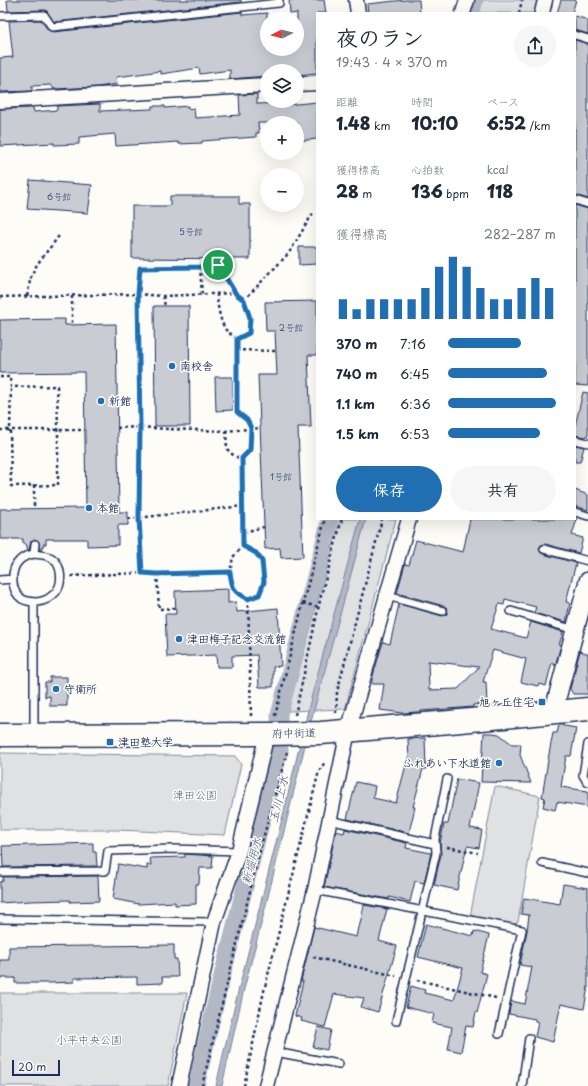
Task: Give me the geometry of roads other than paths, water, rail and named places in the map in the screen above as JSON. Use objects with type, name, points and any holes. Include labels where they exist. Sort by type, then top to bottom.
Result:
[{"type":"main road","name":"府中街道","points":[[0,734],[282,730],[321,732],[342,722],[553,713],[588,710]]},
{"type":"street","points":[[356,0],[358,12]]},
{"type":"street","points":[[463,12],[467,0]]},
{"type":"street","points":[[542,12],[545,0]]},
{"type":"street","points":[[304,83],[316,82]]},
{"type":"street","points":[[0,101],[260,85]]},
{"type":"street","points":[[266,1086],[315,890],[329,820],[342,722],[387,596],[409,520]]},
{"type":"street","points":[[553,713],[588,581]]},
{"type":"street","points":[[178,1086],[214,922],[282,730]]},
{"type":"lane","points":[[0,16],[44,15],[52,27],[279,3],[279,0]]},
{"type":"lane","points":[[576,35],[588,39]]},
{"type":"lane","points":[[576,200],[588,204]]},
{"type":"lane","points":[[576,440],[588,443]]},
{"type":"lane","points":[[576,512],[588,516]]},
{"type":"lane","points":[[34,554],[35,544]]},
{"type":"lane","points":[[544,549],[588,561]]},
{"type":"lane","points":[[34,554],[45,555],[53,559],[58,564],[61,576],[58,589],[52,597],[44,601],[34,602],[22,598],[15,590],[13,580],[14,568],[20,560],[27,555],[34,554]]},
{"type":"lane","points":[[0,580],[13,580]]},
{"type":"lane","points":[[387,596],[443,611]]},
{"type":"lane","points":[[34,602],[34,724]]},
{"type":"lane","points":[[511,612],[575,630]]},
{"type":"lane","points":[[588,744],[583,775],[588,782]]},
{"type":"lane","points":[[396,1021],[436,853],[435,839],[447,779]]},
{"type":"lane","points":[[329,820],[435,844]]},
{"type":"lane","points":[[0,872],[105,871],[108,851],[173,849],[239,851]]},
{"type":"lane","points":[[542,863],[588,873]]},
{"type":"lane","points":[[315,890],[522,930],[499,1034]]},
{"type":"lane","points":[[0,919],[214,922]]},
{"type":"lane","points":[[522,1086],[529,1038]]},
{"type":"lane","points":[[275,1052],[339,1064]]},
{"type":"waterway","name":"新堀用水","points":[[471,12],[475,0]]},
{"type":"waterway","name":"新堀用水","points":[[196,1086],[220,984],[280,750],[279,715],[330,520]]},
{"type":"place","name":"南校舎","points":[[172,366]]},
{"type":"place","name":"新館","points":[[101,401]]},
{"type":"place","name":"本館","points":[[89,508]]},
{"type":"place","name":"津田梅子記念交流館","points":[[179,639]]},
{"type":"place","name":"守衛所","points":[[56,689]]},
{"type":"place","name":"旭ヶ丘住宅","points":[[542,702]]},
{"type":"place","name":"津田塾大学","points":[[110,742]]},
{"type":"place","name":"ふれあい下水道館","points":[[499,763]]},
{"type":"park label","name":"津田公園","points":[[195,795]]},
{"type":"park label","name":"小平中央公園","points":[[89,1040]]},
{"type":"water label","name":"玉川上水","points":[[279,799]]}]
